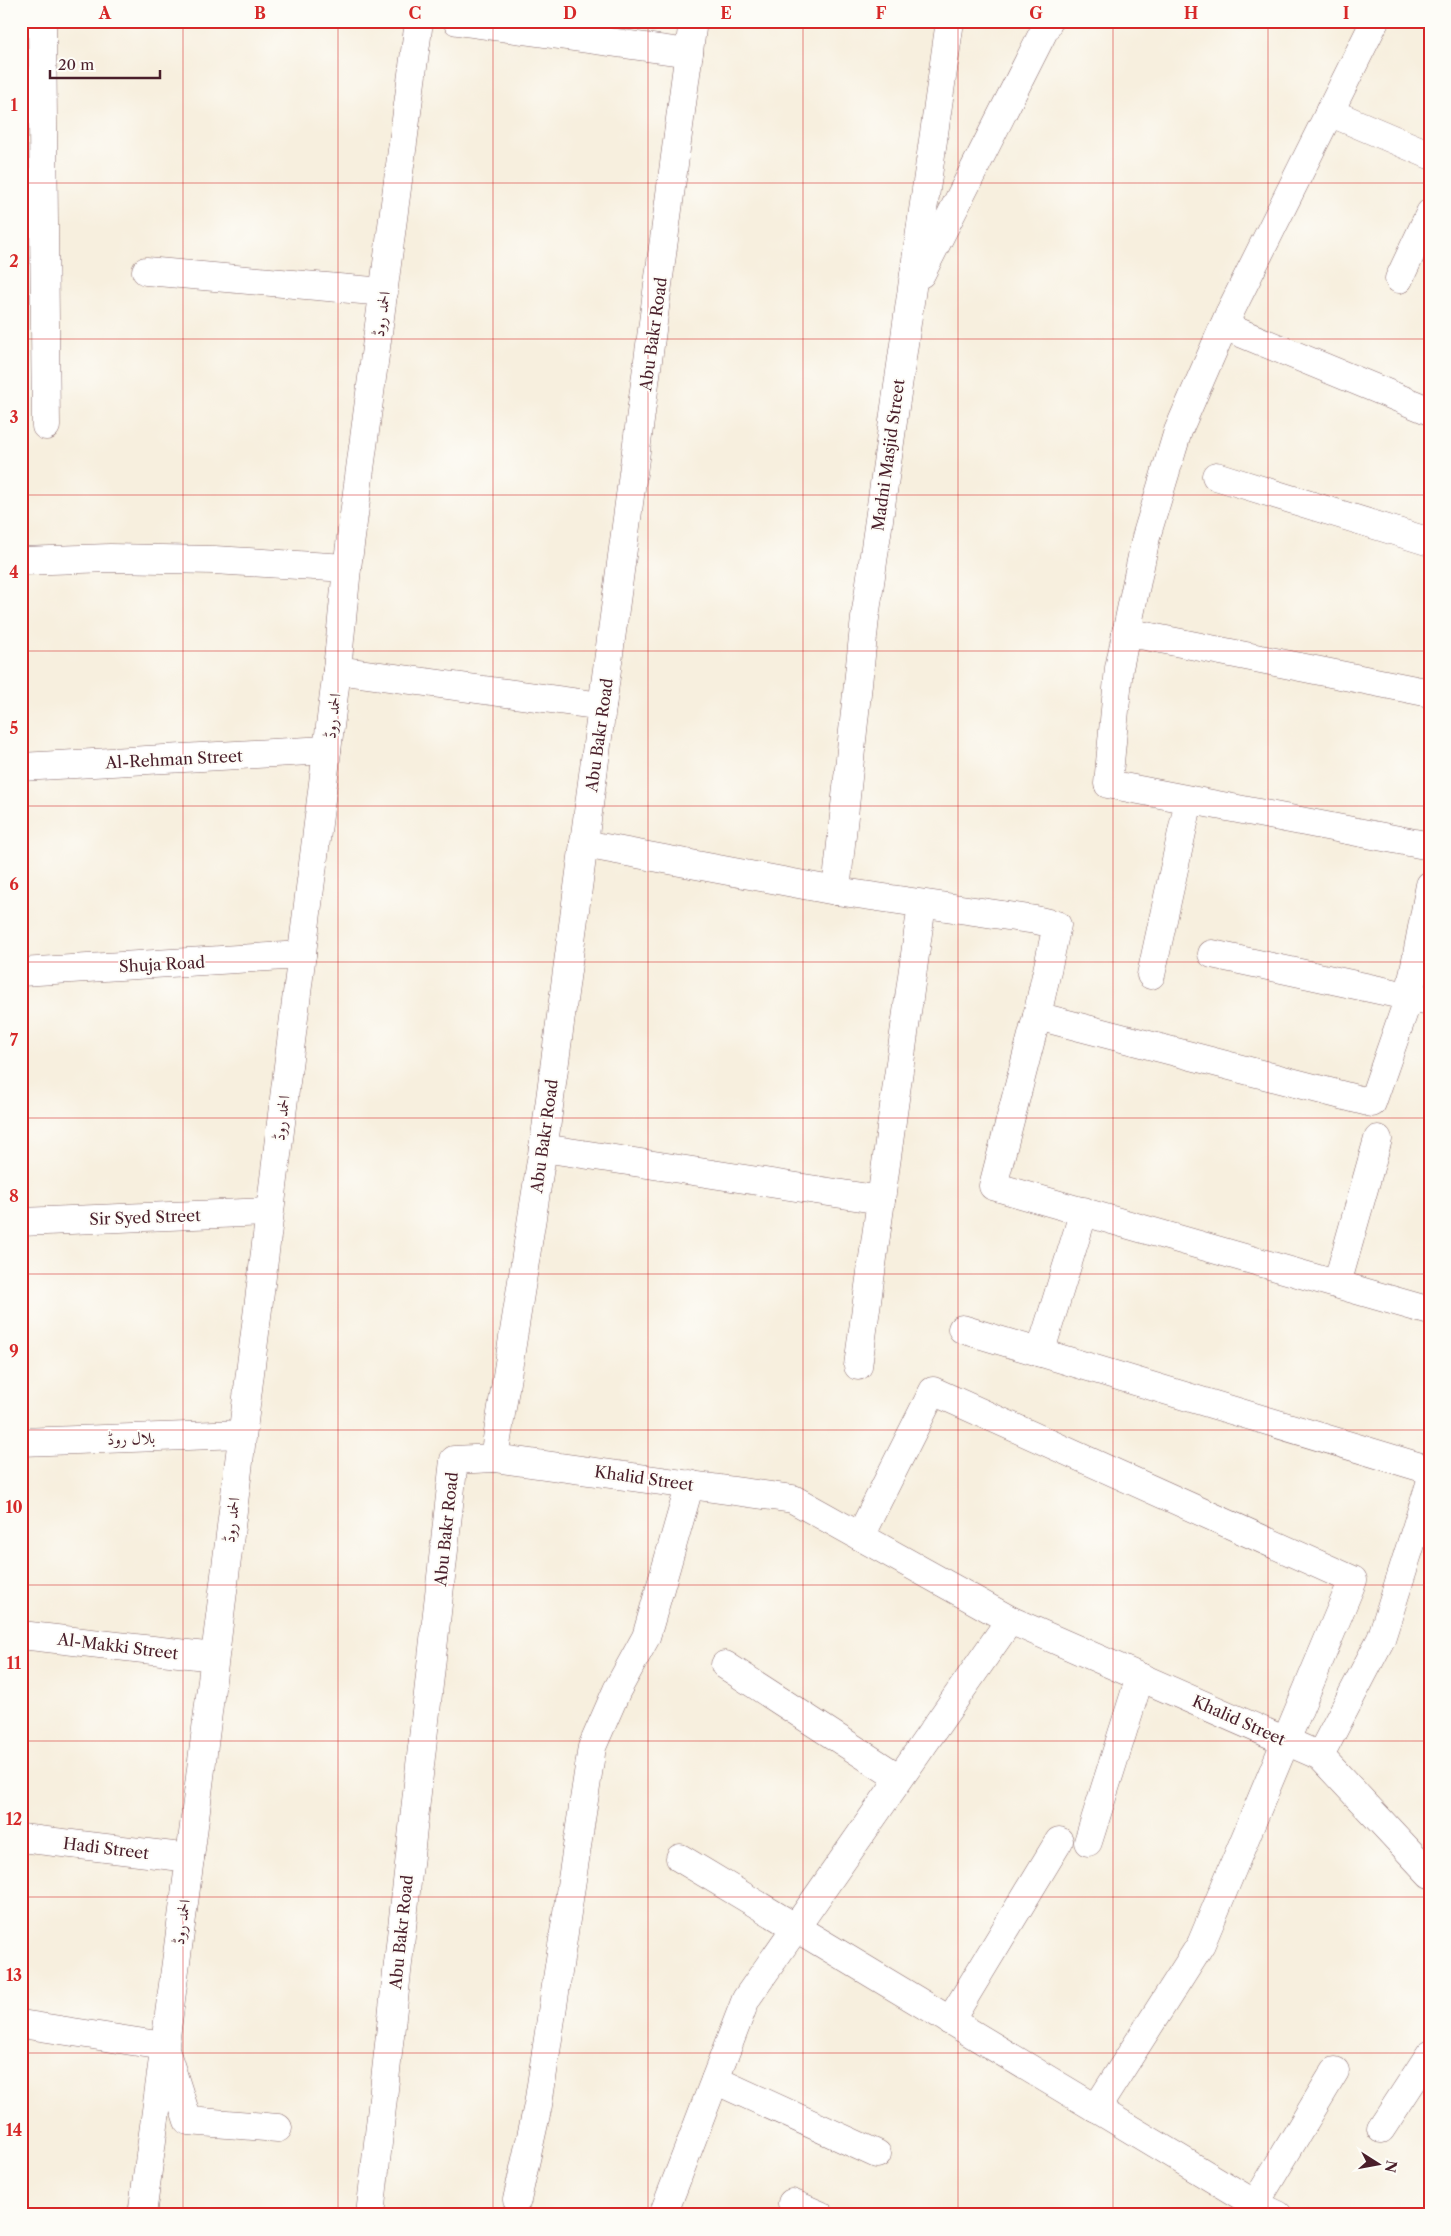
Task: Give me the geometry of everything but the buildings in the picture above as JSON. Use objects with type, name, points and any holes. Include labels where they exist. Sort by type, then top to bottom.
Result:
[{"type":"street","points":[[42,21],[46,426]]},
{"type":"street","name":"الحمد روڈ","points":[[142,2215],[190,1858],[302,955],[337,670],[346,568],[419,21]]},
{"type":"street","points":[[457,21],[689,54]]},
{"type":"street","name":"Abu Bakr Road","points":[[370,2215],[454,1460],[494,1458],[542,1148],[693,21]]},
{"type":"street","name":"Madni Masjid Street","points":[[836,891],[865,618],[950,21]]},
{"type":"street","points":[[911,293],[1049,21]]},
{"type":"street","points":[[1374,21],[1224,326],[1178,431],[1146,537],[1126,632],[1119,668],[1108,784],[1430,846]]},
{"type":"street","points":[[1329,112],[1430,155]]},
{"type":"street","points":[[1399,280],[1430,214]]},
{"type":"street","points":[[146,271],[384,292]]},
{"type":"street","points":[[1224,326],[1430,411]]},
{"type":"street","points":[[1216,476],[1430,542]]},
{"type":"street","points":[[21,561],[110,558],[214,560],[346,568]]},
{"type":"street","points":[[1126,632],[1430,693]]},
{"type":"street","points":[[337,670],[602,706]]},
{"type":"street","name":"Al-Rehman Street","points":[[21,767],[327,750]]},
{"type":"street","points":[[1150,975],[1189,800]]},
{"type":"street","points":[[584,844],[836,891],[1036,920],[1057,925],[1037,1016],[993,1186],[1430,1311]]},
{"type":"street","points":[[1037,1016],[1372,1103],[1419,999],[1430,885]]},
{"type":"street","points":[[858,1366],[922,904]]},
{"type":"street","points":[[1212,954],[1419,999]]},
{"type":"street","name":"Shuja Road","points":[[21,972],[302,955]]},
{"type":"street","points":[[1337,1284],[1378,1139]]},
{"type":"street","points":[[542,1148],[881,1200]]},
{"type":"street","points":[[1040,1353],[1084,1211]]},
{"type":"street","name":"Sir Syed Street","points":[[21,1222],[269,1212]]},
{"type":"street","points":[[962,1329],[1430,1470]]},
{"type":"street","points":[[860,1536],[934,1390],[1353,1580],[1201,1944],[1096,2109]]},
{"type":"street","name":"بلال روڈ","points":[[21,1442],[242,1434]]},
{"type":"street","name":"Khalid Street","points":[[494,1458],[793,1499],[1010,1620],[1320,1756],[1430,1874]]},
{"type":"street","points":[[517,2200],[538,2105],[592,1747],[617,1690],[646,1637],[690,1484]]},
{"type":"street","points":[[1320,1756],[1380,1639],[1430,1484]]},
{"type":"street","points":[[663,2215],[746,1999],[794,1927],[1010,1620]]},
{"type":"street","name":"Al-Makki Street","points":[[21,1635],[214,1657]]},
{"type":"street","points":[[724,1665],[899,1778]]},
{"type":"street","points":[[1088,1842],[1140,1677]]},
{"type":"street","name":"Hadi Street","points":[[21,1838],[190,1858]]},
{"type":"street","points":[[950,2021],[1059,1841]]},
{"type":"street","points":[[680,1858],[1096,2109],[1266,2209],[1335,2071]]},
{"type":"street","points":[[21,2024],[164,2046],[188,2121],[278,2128]]},
{"type":"street","points":[[1381,2130],[1430,2054]]},
{"type":"street","points":[[715,2080],[877,2154]]},
{"type":"street","points":[[792,2203],[820,2215]]}]
